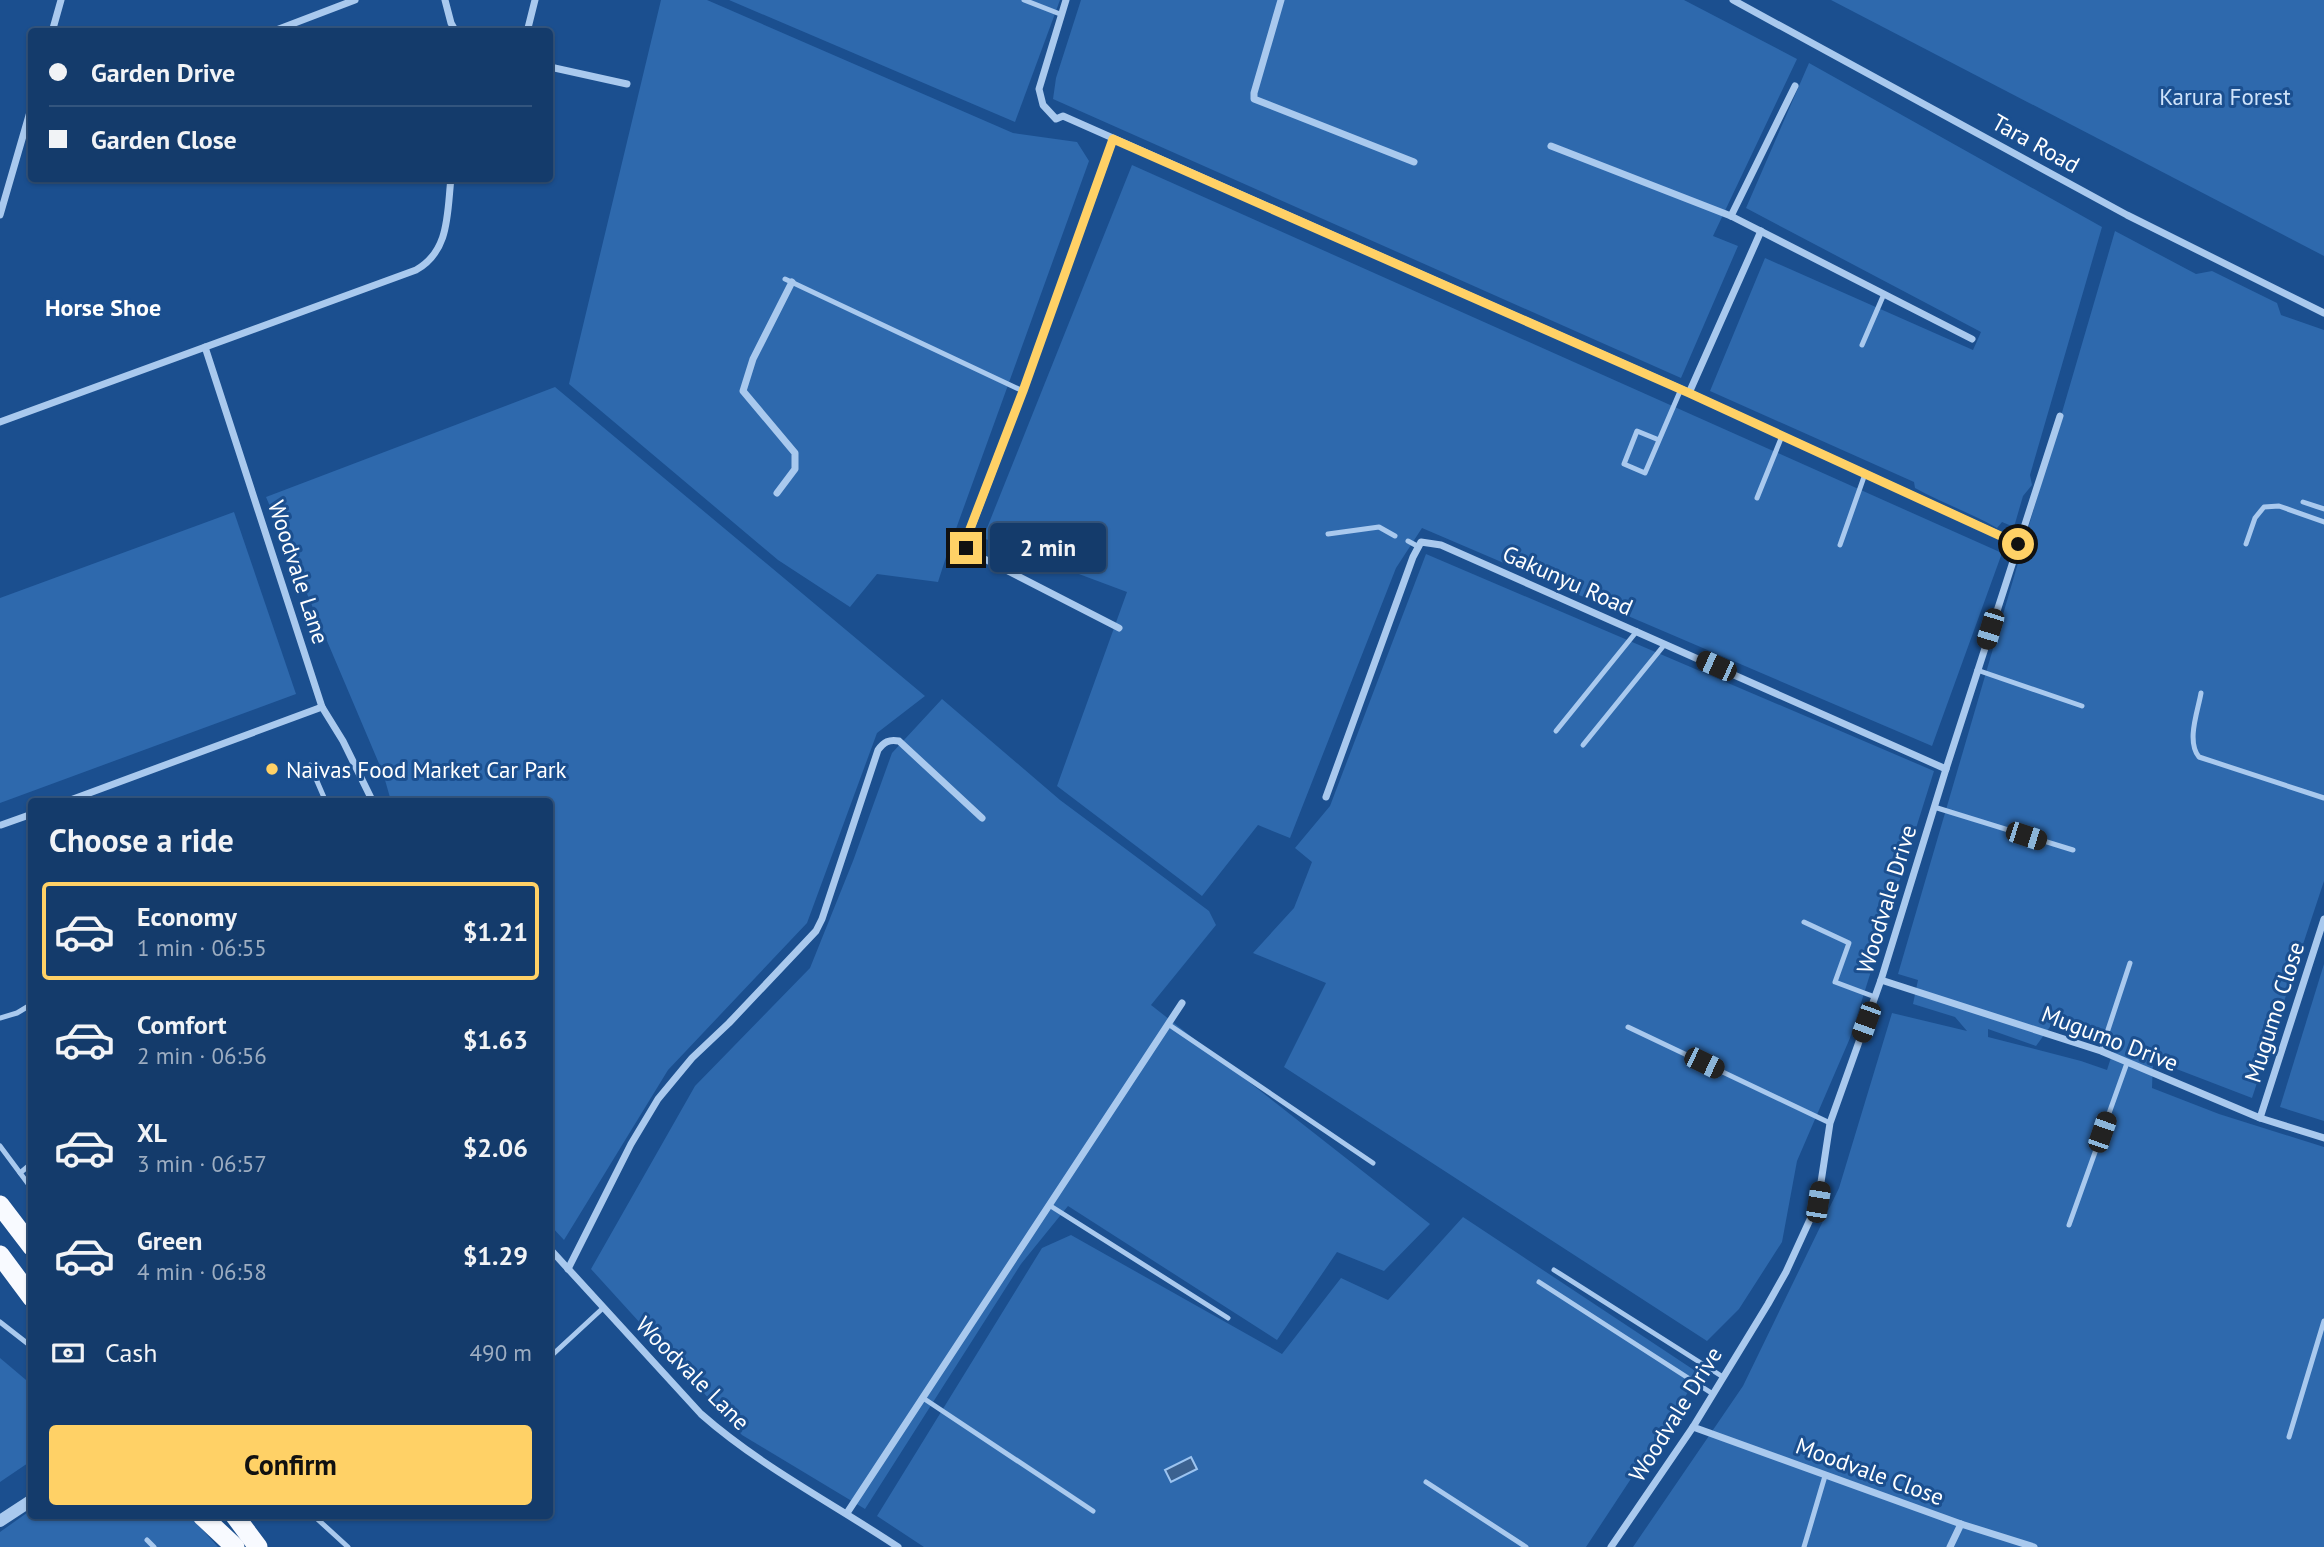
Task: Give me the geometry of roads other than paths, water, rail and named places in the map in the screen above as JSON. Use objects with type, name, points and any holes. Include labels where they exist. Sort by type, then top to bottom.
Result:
[{"type":"highway","points":[[0,1205],[28,1242]]},
{"type":"highway","points":[[0,1255],[28,1293]]},
{"type":"highway","points":[[205,1519],[235,1547]]},
{"type":"highway","points":[[236,1519],[258,1547]]},
{"type":"street","points":[[53,28],[61,0]]},
{"type":"street","points":[[282,28],[355,0]]},
{"type":"street","points":[[445,0],[454,28]]},
{"type":"street","points":[[528,28],[535,0]]},
{"type":"street","points":[[1066,0],[1039,89],[1040,99],[1056,119],[1063,116],[1685,391],[2018,544]]},
{"type":"street","points":[[1281,0],[1254,99],[1414,162]]},
{"type":"street","name":"Tara Road","points":[[1733,0],[2127,215],[2324,313]]},
{"type":"street","points":[[553,68],[627,84]]},
{"type":"street","points":[[1731,216],[1794,86]]},
{"type":"street","points":[[0,215],[28,126]]},
{"type":"street","points":[[1113,139],[965,547],[1119,628]]},
{"type":"street","points":[[1551,146],[1731,216],[1972,339]]},
{"type":"street","points":[[0,422],[416,270],[429,263],[444,239],[451,182]]},
{"type":"street","points":[[1685,391],[1761,231]]},
{"type":"street","points":[[777,493],[795,469],[795,453],[743,391],[753,359],[788,280]]},
{"type":"street","name":"Woodvale Lane","points":[[205,347],[322,707],[343,741],[371,798]]},
{"type":"street","name":"Woodvale Drive","points":[[1611,1547],[1713,1394],[1786,1272],[1818,1202],[1830,1123],[1881,979],[1977,670],[2060,416]]},
{"type":"street","name":"Gakunyu Road","points":[[1419,547],[1421,542],[1441,545],[1946,769]]},
{"type":"street","points":[[1326,797],[1419,547]]},
{"type":"street","points":[[76,798],[322,707]]},
{"type":"street","points":[[568,1269],[631,1144],[658,1099],[692,1058],[816,931],[878,750],[884,742],[893,739],[899,741],[982,818]]},
{"type":"street","points":[[1,825],[28,815]]},
{"type":"street","name":"Mugumo Close","points":[[2260,1118],[2324,919]]},
{"type":"street","name":"Mugumo Drive","points":[[1881,979],[2101,1052],[2260,1118],[2324,1138]]},
{"type":"street","points":[[847,1513],[1182,1003]]},
{"type":"street","name":"Woodvale Lane","points":[[553,1252],[701,1414],[739,1447],[898,1547]]},
{"type":"street","name":"Moodvale Close","points":[[1693,1427],[1961,1524],[2034,1547]]},
{"type":"street","points":[[0,1521],[28,1503]]},
{"type":"street","points":[[1950,1547],[1961,1524]]},
{"type":"lane","points":[[1024,0],[1060,14]]},
{"type":"lane","points":[[788,280],[1023,391]]},
{"type":"lane","points":[[1862,345],[1884,294]]},
{"type":"lane","points":[[1659,440],[1637,431],[1624,464],[1645,473],[1685,391]]},
{"type":"lane","points":[[1757,498],[1782,436]]},
{"type":"lane","points":[[1840,545],[1866,474]]},
{"type":"lane","points":[[2303,502],[2324,509]]},
{"type":"lane","points":[[2246,544],[2255,518],[2264,507],[2279,506],[2324,522]]},
{"type":"lane","points":[[1328,534],[1379,527],[1395,536]]},
{"type":"lane","points":[[1408,541],[1419,547]]},
{"type":"lane","points":[[1556,731],[1637,631]]},
{"type":"lane","points":[[1583,745],[1665,643]]},
{"type":"lane","points":[[1977,670],[2082,706]]},
{"type":"lane","points":[[2202,693],[2193,742],[2199,757],[2324,798]]},
{"type":"lane","points":[[310,765],[324,798]]},
{"type":"lane","points":[[1934,807],[2073,850]]},
{"type":"lane","points":[[1804,922],[1849,943],[1835,982],[1875,997]]},
{"type":"lane","points":[[2101,1052],[2130,963]]},
{"type":"lane","points":[[0,1018],[28,1006]]},
{"type":"lane","points":[[1168,1024],[1373,1163]]},
{"type":"lane","points":[[1628,1027],[1830,1123]]},
{"type":"lane","points":[[2070,1225],[2127,1063]]},
{"type":"lane","points":[[0,1146],[28,1184]]},
{"type":"lane","points":[[20,1173],[28,1166]]},
{"type":"lane","points":[[1049,1205],[1228,1318]]},
{"type":"lane","points":[[1554,1270],[1723,1377]]},
{"type":"lane","points":[[1539,1282],[1713,1394]]},
{"type":"lane","points":[[553,1354],[603,1308]]},
{"type":"lane","points":[[2289,1437],[2324,1321]]},
{"type":"lane","points":[[0,1322],[28,1344]]},
{"type":"lane","points":[[923,1398],[1094,1511]]},
{"type":"lane","points":[[1804,1547],[1825,1476]]},
{"type":"lane","points":[[1426,1482],[1526,1547]]},
{"type":"lane","points":[[317,1519],[348,1547]]},
{"type":"lane","points":[[147,1540],[154,1547]]},
{"type":"place","name":"Naivas Food Market Car Park","points":[[272,769]]},
{"type":"district","name":"Horse Shoe","points":[[103,307]]},
{"type":"park label","name":"Karura Forest","points":[[2225,96]]}]
